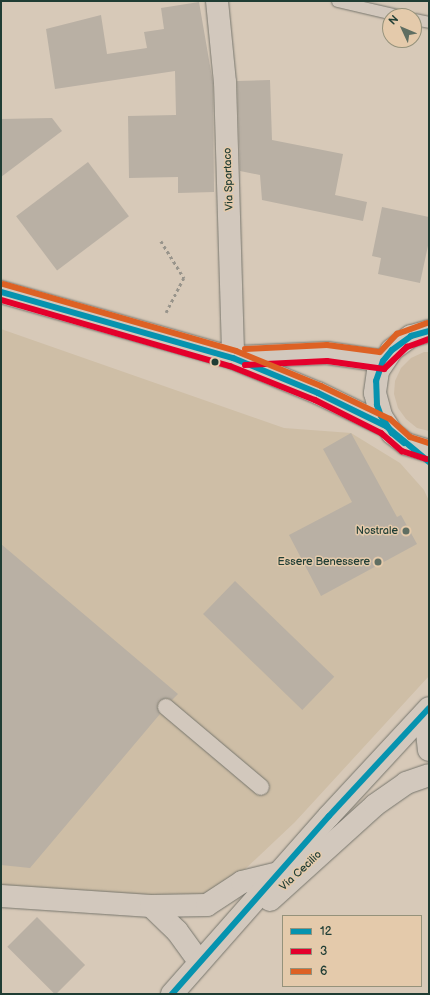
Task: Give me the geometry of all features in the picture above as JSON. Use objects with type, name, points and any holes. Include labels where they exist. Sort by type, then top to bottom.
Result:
[{"type":"street","name":"Via Spartaco","points":[[217,1],[225,82],[234,358]]},
{"type":"street","points":[[1,292],[234,358],[318,393],[386,426],[400,440],[424,454]]},
{"type":"street","points":[[386,426],[379,410],[376,393],[378,371],[383,361],[402,341],[411,336],[429,331]]},
{"type":"street","points":[[234,358],[327,353],[383,361]]},
{"type":"street","points":[[166,707],[261,787]]},
{"type":"street","name":"Via Cecilio","points":[[178,988],[278,873],[429,708]]},
{"type":"street","points":[[429,717],[427,732],[429,750]]},
{"type":"street","name":"Via Cecilio","points":[[178,988],[356,820],[393,791],[429,775]]},
{"type":"street","points":[[1,896],[151,906],[207,905],[242,882],[278,873]]},
{"type":"street","points":[[151,906],[177,931],[200,961]]},
{"type":"lane","points":[[337,1],[382,11]]},
{"type":"path","points":[[155,335],[184,278],[161,241]]},
{"type":"shaded area","points":[[1,329],[284,428],[351,433],[400,463],[424,490],[429,501],[429,676],[295,822],[207,905],[1,895]]},
{"type":"shaded area","points":[[424,352],[429,352],[429,431],[417,428],[406,419],[398,408],[394,394],[395,381],[401,368],[411,358]]},
{"type":"building","points":[[199,2],[213,83],[214,192],[178,193],[178,177],[129,178],[128,116],[176,115],[175,71],[55,89],[46,29],[101,15],[107,54],[147,48],[144,32],[164,29],[161,8]]},
{"type":"building","points":[[270,80],[272,140],[343,154],[335,195],[367,202],[363,221],[262,200],[260,175],[240,171],[237,81]]},
{"type":"building","points":[[52,118],[62,131],[1,177],[1,119]]},
{"type":"building","points":[[88,162],[129,216],[57,270],[16,216]]},
{"type":"building","points":[[382,207],[429,217],[429,241],[420,283],[378,274],[381,258],[372,256]]},
{"type":"building","points":[[351,433],[397,517],[401,515],[417,544],[321,596],[289,535],[352,502],[323,449]]},
{"type":"building","points":[[1,544],[178,694],[172,700],[167,698],[159,701],[157,706],[160,714],[30,868],[1,865]]},
{"type":"building","points":[[235,581],[334,677],[302,710],[203,614]]},
{"type":"building","points":[[37,917],[85,965],[55,994],[7,947]]},
{"type":"transit line","name":"6","points":[[3,284],[236,351],[321,386],[390,419],[410,437],[429,443]]},
{"type":"transit line","name":"12","points":[[1,292],[233,358],[318,393],[386,426],[429,462]]},
{"type":"transit line","name":"3","points":[[1,300],[230,366],[315,400],[381,433],[402,451],[427,459]]},
{"type":"transit line","name":"6","points":[[245,349],[327,345],[380,352],[397,334],[427,323]]},
{"type":"transit line","name":"12","points":[[404,443],[392,433],[381,416],[377,405],[376,381],[383,361],[392,350],[411,336],[429,331]]},
{"type":"transit line","name":"3","points":[[245,365],[327,361],[384,369],[407,347],[429,339]]},
{"type":"transit line","name":"12","points":[[172,994],[329,816],[429,708]]},
{"type":"place","name":"Nostrale","points":[[406,531]]},
{"type":"place","name":"Essere Benessere","points":[[378,562]]}]
